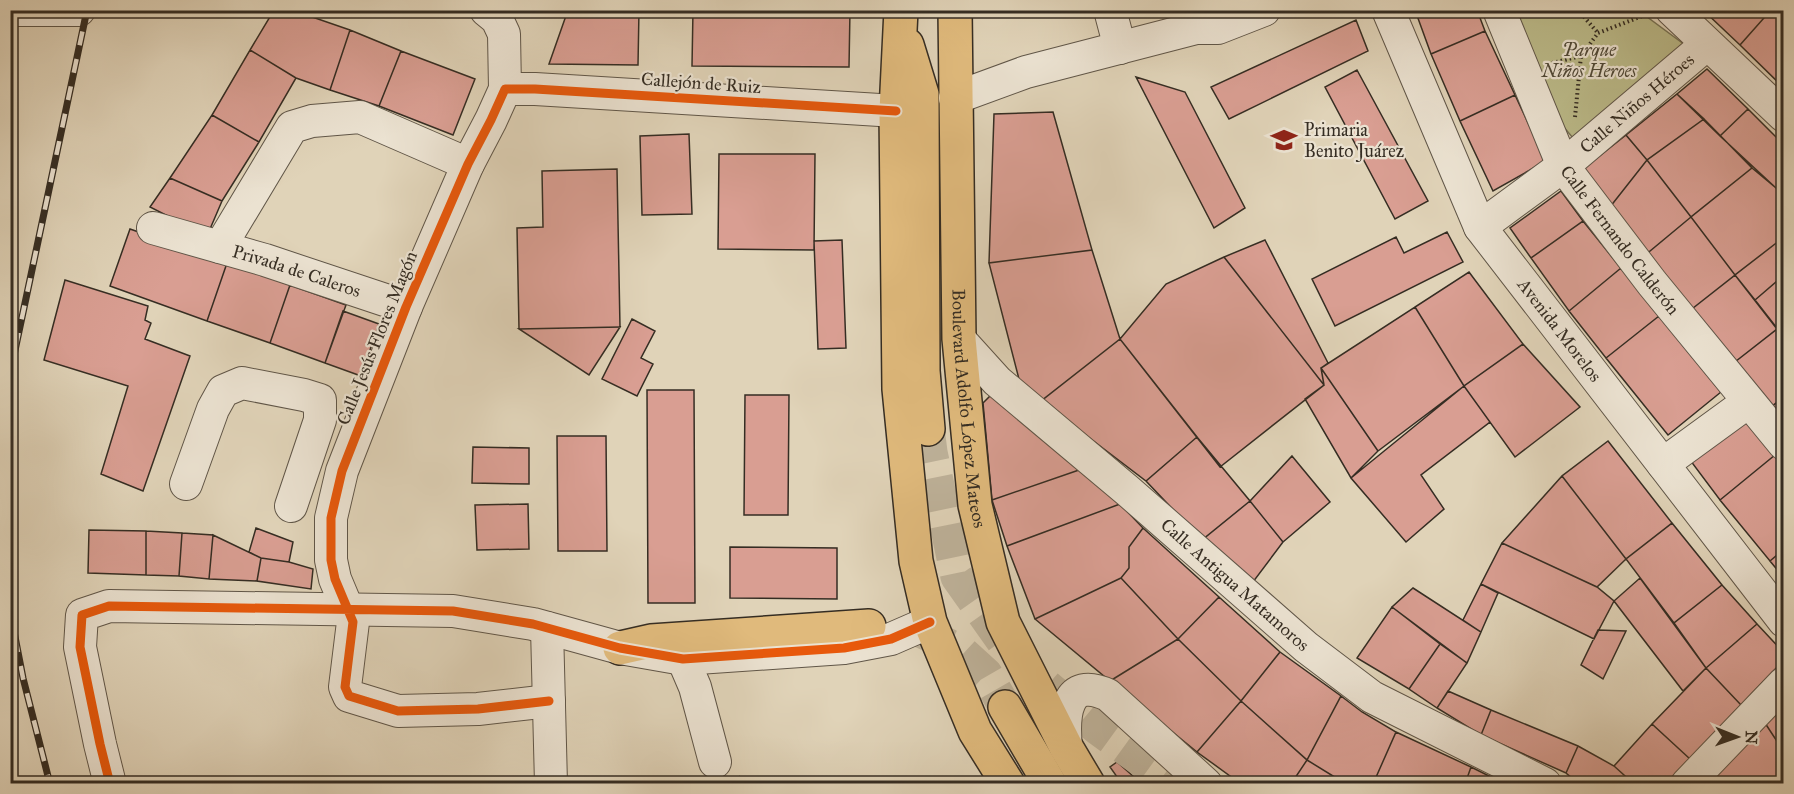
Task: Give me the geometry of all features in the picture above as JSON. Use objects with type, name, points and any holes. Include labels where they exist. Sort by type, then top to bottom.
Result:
[{"type":"main road","name":"Boulevard Adolfo López Mateos","points":[[955,10],[959,339],[975,505],[1003,622],[1066,747],[1088,783]]},
{"type":"main road","points":[[901,17],[896,111],[899,389],[916,561],[930,622],[975,731],[1008,783]]},
{"type":"main road","points":[[901,17],[922,94],[923,371],[928,429]]},
{"type":"main road","points":[[620,648],[651,641],[869,626]]},
{"type":"main road","points":[[1005,707],[1050,783]]},
{"type":"street","points":[[17,10],[79,10]]},
{"type":"street","points":[[486,10],[497,19],[504,34],[505,89]]},
{"type":"street","points":[[1110,10],[1119,48]]},
{"type":"street","points":[[956,98],[1026,72],[1119,48],[1195,19],[1218,28],[1264,10]]},
{"type":"street","name":"Avenida Morelos","points":[[1388,10],[1480,227],[1784,621]]},
{"type":"street","name":"Calle Fernando Calderón","points":[[1499,10],[1563,166],[1652,283],[1784,444]]},
{"type":"street","points":[[1658,13],[1707,44],[1784,116]]},
{"type":"street","name":"Calle Niños Héroes","points":[[1480,227],[1563,166],[1707,44]]},
{"type":"street","name":"Callejón de Ruiz","points":[[505,89],[896,111]]},
{"type":"street","name":"Calle Jesús Flores Magón","points":[[349,609],[335,579],[331,560],[331,518],[342,471],[406,307],[468,164],[505,89]]},
{"type":"street","name":"Privada de Caleros","points":[[220,247],[292,127],[312,121],[360,117],[468,164]]},
{"type":"street","name":"Privada de Caleros","points":[[153,228],[220,247],[406,307]]},
{"type":"street","name":"Calle Antigua Matamoros","points":[[959,339],[997,381],[1128,491],[1306,647],[1372,697],[1545,783]]},
{"type":"street","points":[[186,484],[213,409],[223,391],[242,382],[320,400],[320,420],[291,506]]},
{"type":"street","points":[[1664,464],[1748,402]]},
{"type":"street","points":[[307,461],[332,466],[342,471]]},
{"type":"street","points":[[110,783],[80,647],[82,615],[109,606],[453,611],[532,624],[620,648],[683,659],[844,648],[891,639],[930,622]]},
{"type":"street","points":[[349,609],[353,622],[345,687],[350,696],[398,711],[478,709],[549,701]]},
{"type":"street","points":[[547,628],[551,783]]},
{"type":"street","points":[[683,659],[695,687],[715,762]]},
{"type":"street","points":[[1687,783],[1784,683]]},
{"type":"street","points":[[1066,747],[1064,724],[1066,710],[1074,696],[1082,691],[1094,689],[1108,695],[1206,783]]},
{"type":"path","points":[[1578,10],[1598,33]]},
{"type":"path","points":[[1574,127],[1581,56],[1598,33],[1658,13]]},
{"type":"path","points":[[1549,63],[1581,56]]},
{"type":"green space","name":"Parque Niños Heroes","points":[[1516,11],[1639,11],[1685,45],[1573,138],[1562,125]]},
{"type":"building","points":[[274,10],[292,10],[350,30],[330,90],[296,78],[250,50]]},
{"type":"building","points":[[568,10],[639,10],[638,65],[549,64]]},
{"type":"building","points":[[693,10],[850,10],[849,67],[692,66]]},
{"type":"building","points":[[1415,10],[1477,10],[1485,31],[1431,54]]},
{"type":"building","points":[[1703,10],[1771,10],[1740,45]]},
{"type":"building","points":[[1771,10],[1784,21],[1784,88],[1740,45]]},
{"type":"building","points":[[1356,20],[1368,51],[1229,119],[1211,87]]},
{"type":"building","points":[[350,30],[401,51],[379,106],[330,90]]},
{"type":"building","points":[[1485,31],[1515,95],[1460,121],[1431,54]]},
{"type":"building","points":[[250,50],[296,78],[259,142],[212,115]]},
{"type":"building","points":[[401,51],[475,79],[453,135],[379,106]]},
{"type":"building","points":[[1707,69],[1748,109],[1720,136],[1677,94]]},
{"type":"building","points":[[1357,70],[1428,201],[1395,219],[1325,87]]},
{"type":"building","points":[[1136,77],[1185,92],[1245,208],[1214,228]]},
{"type":"building","points":[[1677,94],[1704,119],[1647,160],[1626,135]]},
{"type":"building","points":[[1515,95],[1546,161],[1493,191],[1460,121]]},
{"type":"building","points":[[1748,109],[1784,145],[1784,179],[1776,188],[1720,136]]},
{"type":"building","points":[[1053,112],[1092,250],[989,263],[994,114]]},
{"type":"building","points":[[212,115],[259,142],[222,201],[170,178]]},
{"type":"building","points":[[1704,119],[1752,168],[1691,217],[1647,160]]},
{"type":"building","points":[[689,134],[692,214],[642,215],[640,136]]},
{"type":"building","points":[[1626,135],[1647,160],[1610,207],[1583,169]]},
{"type":"building","points":[[719,154],[815,154],[814,250],[718,249]]},
{"type":"building","points":[[1647,160],[1691,217],[1644,256],[1610,207]]},
{"type":"building","points":[[1752,168],[1776,188],[1784,199],[1784,237],[1735,275],[1691,217]]},
{"type":"building","points":[[617,169],[620,327],[519,329],[517,228],[543,227],[542,171]]},
{"type":"building","points":[[170,178],[222,201],[207,236],[150,207]]},
{"type":"building","points":[[1561,191],[1583,221],[1531,258],[1510,228]]},
{"type":"building","points":[[1691,217],[1735,275],[1688,312],[1644,256]]},
{"type":"building","points":[[1583,221],[1621,268],[1569,311],[1531,258]]},
{"type":"building","points":[[130,229],[227,263],[207,321],[110,286]]},
{"type":"building","points":[[1447,232],[1463,262],[1335,326],[1312,279],[1396,237],[1404,253]]},
{"type":"building","points":[[1784,237],[1784,275],[1755,300],[1735,275]]},
{"type":"building","points":[[842,240],[846,348],[818,349],[814,241]]},
{"type":"building","points":[[1265,240],[1328,363],[1321,368],[1324,385],[1224,257]]},
{"type":"building","points":[[1092,250],[1120,339],[1041,401],[1020,383],[989,263]]},
{"type":"building","points":[[1224,257],[1324,385],[1220,467],[1120,339],[1166,284]]},
{"type":"building","points":[[227,263],[290,285],[270,343],[207,321]]},
{"type":"building","points":[[1621,268],[1659,316],[1606,358],[1569,311]]},
{"type":"building","points":[[1469,272],[1523,344],[1464,386],[1415,307]]},
{"type":"building","points":[[1735,275],[1777,329],[1731,365],[1688,312]]},
{"type":"building","points":[[1784,275],[1784,337],[1755,300]]},
{"type":"building","points":[[65,280],[148,306],[145,320],[151,323],[145,339],[190,356],[143,491],[101,474],[128,386],[44,360]]},
{"type":"building","points":[[290,285],[346,305],[325,363],[270,343]]},
{"type":"building","points":[[1415,307],[1464,386],[1378,451],[1321,368]]},
{"type":"building","points":[[343,311],[379,324],[361,376],[325,363]]},
{"type":"building","points":[[1659,316],[1721,392],[1668,435],[1606,358]]},
{"type":"building","points":[[632,319],[655,331],[641,358],[653,364],[637,396],[602,379]]},
{"type":"building","points":[[620,327],[589,375],[519,329]]},
{"type":"building","points":[[1777,329],[1784,337],[1784,397],[1767,410],[1731,365]]},
{"type":"building","points":[[1120,339],[1197,437],[1146,481],[1041,401]]},
{"type":"building","points":[[1523,344],[1580,407],[1515,457],[1464,386]]},
{"type":"building","points":[[1321,368],[1378,451],[1351,478],[1305,399],[1324,385]]},
{"type":"building","points":[[1464,386],[1490,422],[1421,475],[1444,509],[1406,542],[1351,478]]},
{"type":"building","points":[[647,390],[694,390],[695,603],[648,603]]},
{"type":"building","points":[[992,394],[1079,470],[992,500],[983,403]]},
{"type":"building","points":[[745,395],[789,395],[788,515],[744,515]]},
{"type":"building","points":[[1784,397],[1784,425],[1767,410]]},
{"type":"building","points":[[1741,415],[1775,455],[1720,500],[1687,456]]},
{"type":"building","points":[[557,436],[606,436],[607,551],[558,551]]},
{"type":"building","points":[[1197,437],[1250,501],[1202,540],[1146,481]]},
{"type":"building","points":[[1608,441],[1672,523],[1626,559],[1562,476]]},
{"type":"building","points":[[473,447],[529,448],[529,484],[472,483]]},
{"type":"building","points":[[1775,455],[1784,465],[1784,549],[1770,561],[1720,500]]},
{"type":"building","points":[[1292,456],[1330,502],[1283,542],[1250,501]]},
{"type":"building","points":[[1079,470],[1120,504],[1007,546],[992,500]]},
{"type":"building","points":[[1562,476],[1626,559],[1597,587],[1502,543]]},
{"type":"building","points":[[1250,501],[1283,542],[1253,582],[1202,540]]},
{"type":"building","points":[[528,504],[529,549],[477,550],[475,505]]},
{"type":"building","points":[[1120,504],[1143,528],[1129,547],[1129,568],[1121,578],[1035,619],[1007,546]]},
{"type":"building","points":[[1672,523],[1722,585],[1674,623],[1626,559]]},
{"type":"building","points":[[256,528],[293,542],[289,562],[261,558],[249,552]]},
{"type":"building","points":[[1143,528],[1219,597],[1178,639],[1121,578],[1129,568],[1129,547]]},
{"type":"building","points":[[89,530],[146,531],[146,575],[88,573]]},
{"type":"building","points":[[146,531],[182,533],[179,576],[146,575]]},
{"type":"building","points":[[182,533],[213,535],[209,579],[179,576]]},
{"type":"building","points":[[213,535],[261,558],[257,581],[209,579]]},
{"type":"building","points":[[1502,543],[1597,587],[1614,601],[1594,639],[1481,584]]},
{"type":"building","points":[[730,547],[837,548],[837,599],[730,598]]},
{"type":"building","points":[[1784,549],[1784,578],[1770,561]]},
{"type":"building","points":[[261,558],[289,562],[313,569],[311,589],[257,581]]},
{"type":"building","points":[[1121,578],[1178,639],[1110,681],[1035,619]]},
{"type":"building","points":[[1640,578],[1706,668],[1683,691],[1614,601]]},
{"type":"building","points":[[1481,584],[1498,593],[1481,632],[1463,620]]},
{"type":"building","points":[[1722,585],[1757,624],[1706,668],[1674,623]]},
{"type":"building","points":[[1413,588],[1481,632],[1467,663],[1392,607]]},
{"type":"building","points":[[1219,597],[1280,652],[1241,701],[1178,639]]},
{"type":"building","points":[[1392,607],[1440,644],[1409,689],[1357,658]]},
{"type":"building","points":[[1757,624],[1784,653],[1784,660],[1741,705],[1706,668]]},
{"type":"building","points":[[1598,630],[1626,631],[1603,679],[1581,665]]},
{"type":"building","points":[[1178,639],[1241,701],[1197,752],[1110,681]]},
{"type":"building","points":[[1440,644],[1467,663],[1437,708],[1409,689]]},
{"type":"building","points":[[1280,652],[1341,696],[1307,760],[1241,701]]},
{"type":"building","points":[[1706,668],[1741,705],[1690,759],[1652,724]]},
{"type":"building","points":[[1448,691],[1491,710],[1481,735],[1437,708]]},
{"type":"building","points":[[1341,696],[1362,712],[1396,732],[1373,784],[1346,784],[1307,760]]},
{"type":"building","points":[[1241,701],[1307,760],[1291,784],[1241,784],[1197,752]]},
{"type":"building","points":[[1784,705],[1784,752],[1765,723]]},
{"type":"building","points":[[1491,710],[1578,746],[1566,773],[1481,735]]},
{"type":"building","points":[[1765,723],[1784,752],[1784,784],[1719,784],[1713,778]]},
{"type":"building","points":[[1652,724],[1690,759],[1667,784],[1634,784],[1614,766]]},
{"type":"building","points":[[1396,732],[1471,767],[1465,784],[1373,784]]},
{"type":"building","points":[[1578,746],[1614,766],[1634,784],[1579,784],[1566,773]]},
{"type":"building","points":[[1307,760],[1346,784],[1291,784]]},
{"type":"building","points":[[1117,762],[1142,784],[1122,784],[1110,767]]},
{"type":"building","points":[[1471,767],[1505,784],[1465,784]]},
{"type":"tunnel","points":[[928,429],[957,577],[1011,653]]},
{"type":"tunnel","points":[[920,631],[961,651],[986,674],[1005,707]]},
{"type":"tunnel","points":[[1047,686],[1098,729],[1174,784]]},
{"type":"railway","points":[[10,374],[87,10]]},
{"type":"railway","points":[[10,611],[23,678],[50,784]]},
{"type":"cycle path","points":[[549,701],[478,709],[398,711],[349,696],[345,687],[353,622],[335,579],[331,560],[331,518],[342,471],[406,307],[468,164],[505,89],[896,111]]},
{"type":"cycle path","points":[[110,784],[80,647],[82,615],[109,606],[453,611],[533,624],[620,648],[683,659],[844,648],[891,639],[930,622]]},
{"type":"place","name":"Primaria Benito Juárez","points":[[1284,140]]}]
